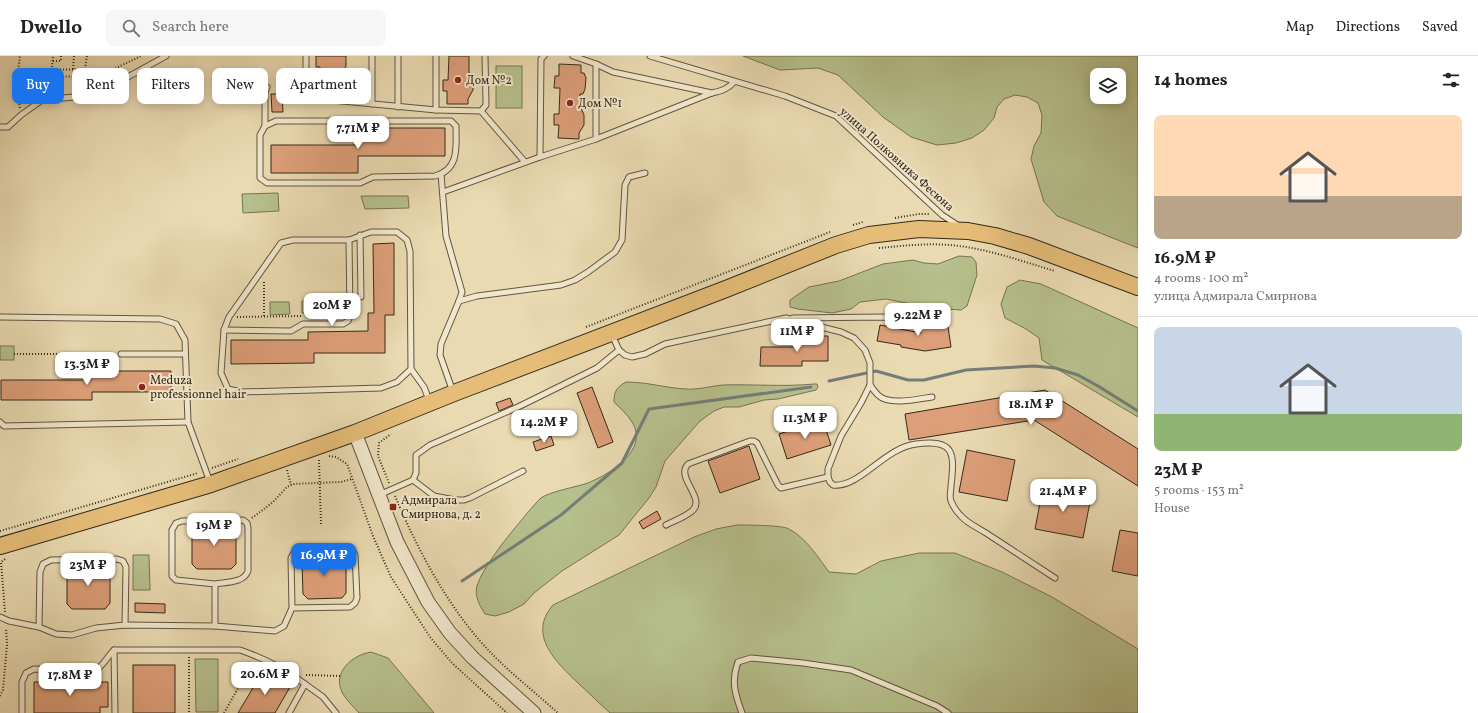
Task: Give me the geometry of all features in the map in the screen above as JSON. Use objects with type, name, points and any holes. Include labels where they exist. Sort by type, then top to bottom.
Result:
[{"type":"main road","points":[[5,551],[211,484],[355,433],[430,402],[726,289],[836,245],[869,235],[919,229],[968,231],[994,236],[1029,246],[1138,287]]},
{"type":"street","points":[[355,433],[397,542],[425,595],[450,633],[473,658],[534,713]]},
{"type":"lane","points":[[129,76],[166,56]]},
{"type":"lane","points":[[306,56],[306,93],[311,98],[436,110],[481,111],[524,162]]},
{"type":"lane","points":[[372,56],[372,104]]},
{"type":"lane","points":[[398,56],[398,107]]},
{"type":"lane","points":[[436,56],[436,110]]},
{"type":"lane","points":[[481,111],[486,105],[485,56]]},
{"type":"lane","points":[[540,157],[541,59],[544,56]]},
{"type":"lane","points":[[573,56],[596,64],[612,72],[712,93]]},
{"type":"lane","name":"улица Полковника Фесюна","points":[[650,56],[785,96],[836,116],[942,215],[968,231]]},
{"type":"lane","points":[[596,64],[596,139]]},
{"type":"lane","points":[[443,192],[524,162],[596,139],[712,93],[723,91],[729,88],[734,82]]},
{"type":"lane","points":[[0,127],[8,127],[21,114],[42,100],[72,97]]},
{"type":"lane","points":[[265,104],[265,126],[260,135],[260,178],[267,183],[360,183],[373,177],[435,176],[441,174],[451,166],[456,156],[456,126],[450,121],[276,121],[265,126]]},
{"type":"lane","points":[[459,301],[477,296],[561,285],[575,280],[588,272],[615,252],[622,240],[625,185],[629,177],[645,173]]},
{"type":"lane","points":[[441,174],[446,236],[462,292],[441,344],[440,355],[454,393]]},
{"type":"lane","points":[[411,369],[398,382],[381,388],[242,392],[228,389],[221,373],[224,330],[228,318],[263,266],[281,243],[293,240],[349,240],[371,232],[398,232],[407,240],[410,251],[411,369],[424,387],[430,402]]},
{"type":"lane","points":[[360,235],[360,297]]},
{"type":"lane","points":[[224,330],[291,331],[303,324],[343,324],[348,321],[350,316],[349,240]]},
{"type":"lane","points":[[0,317],[160,319],[176,324],[185,340],[188,422],[211,484]]},
{"type":"lane","points":[[611,332],[619,350],[625,355],[632,357],[645,354],[665,344],[680,340],[786,318],[883,317],[916,323]]},
{"type":"lane","points":[[786,318],[841,332],[854,338],[865,350],[870,363],[870,385],[841,436],[828,469],[828,477],[833,485],[841,486],[859,477],[879,461],[899,448],[914,444],[936,442],[946,446],[951,452],[954,467],[950,499],[961,517],[1055,578]]},
{"type":"lane","points":[[378,495],[413,480],[416,473],[416,455],[430,446],[518,407],[597,368],[619,350]]},
{"type":"lane","points":[[121,354],[185,354]]},
{"type":"lane","points":[[870,385],[878,396],[890,400],[899,401],[932,397]]},
{"type":"lane","points":[[0,422],[4,426],[188,422]]},
{"type":"lane","points":[[666,525],[692,511],[696,506],[685,475],[685,470],[688,464],[750,441],[758,443],[778,485],[782,488],[828,477]]},
{"type":"lane","points":[[413,480],[434,496],[464,500],[523,471]]},
{"type":"lane","points":[[241,520],[246,523],[248,528],[246,577],[241,580],[215,584],[176,580],[174,578],[172,573],[172,530],[176,523],[182,521],[241,520]]},
{"type":"lane","points":[[0,617],[6,620],[40,627],[56,634],[72,635],[96,628],[124,625],[215,626],[275,630],[284,626],[292,608],[291,558],[294,551],[301,548],[347,547],[352,549],[355,555],[357,598],[355,603],[350,607],[292,608]]},
{"type":"lane","points":[[40,627],[40,572],[43,564],[51,560],[117,559],[123,562],[126,567],[124,625]]},
{"type":"lane","points":[[215,584],[215,626]]},
{"type":"lane","points":[[114,650],[115,713]]},
{"type":"lane","points":[[22,713],[22,682],[26,673],[34,669],[96,670],[102,666],[114,650],[240,650],[256,655],[294,675],[323,697],[336,713]]},
{"type":"lane","points":[[742,713],[734,692],[734,673],[738,662],[751,658],[804,663],[850,670],[937,706],[948,713]]},
{"type":"lane","points":[[289,713],[305,684]]},
{"type":"path","points":[[18,68],[20,56]]},
{"type":"path","points":[[52,68],[53,56]]},
{"type":"path","points":[[53,61],[61,61],[61,56]]},
{"type":"path","points":[[73,68],[74,56]]},
{"type":"path","points":[[85,68],[86,56]]},
{"type":"path","points":[[116,68],[141,56]]},
{"type":"path","points":[[19,104],[21,114]]},
{"type":"path","points":[[873,249],[921,245],[950,245],[987,250],[1061,273]]},
{"type":"path","points":[[228,318],[264,317],[263,266]]},
{"type":"path","points":[[14,354],[121,354]]},
{"type":"path","points":[[397,431],[379,442],[378,456],[403,515],[427,562],[445,593],[469,626],[494,656],[558,713]]},
{"type":"path","points":[[321,525],[318,458],[322,457]]},
{"type":"path","points":[[280,472],[287,469],[291,485]]},
{"type":"path","points":[[246,523],[273,502],[286,487],[291,485],[341,482],[352,479]]},
{"type":"path","points":[[0,696],[7,645],[5,596],[1,562],[5,551]]},
{"type":"path","points":[[0,597],[5,596]]},
{"type":"path","points":[[189,650],[189,713]]},
{"type":"path","points":[[224,713],[256,655]]},
{"type":"path","points":[[294,675],[341,676]]},
{"type":"green space","points":[[743,56],[1138,56],[1138,248],[1057,216],[1044,202],[1031,159],[1034,146],[1041,133],[1042,115],[1038,103],[1027,97],[1015,95],[1004,99],[997,107],[994,118],[984,130],[972,138],[956,143],[937,145],[911,137],[883,117],[838,75],[818,68],[780,70]]},
{"type":"green space","points":[[496,66],[522,66],[522,108],[496,108]]},
{"type":"green space","points":[[278,193],[279,211],[243,213],[242,194]]},
{"type":"green space","points":[[361,196],[408,196],[409,208],[365,209]]},
{"type":"green space","points":[[959,256],[972,257],[976,262],[977,275],[967,306],[961,310],[931,308],[886,299],[860,302],[851,309],[832,313],[790,307],[790,300],[809,287],[839,281],[883,264],[913,260],[924,263],[938,264]]},
{"type":"green space","points":[[1020,280],[1041,284],[1138,328],[1138,417],[1042,360],[1039,338],[1005,318],[1001,304],[1007,287]]},
{"type":"green space","points":[[321,300],[322,313],[302,313],[302,301]]},
{"type":"green space","points":[[270,302],[289,302],[290,314],[270,315]]},
{"type":"green space","points":[[0,346],[14,346],[14,360],[0,360]]},
{"type":"green space","points":[[626,382],[691,389],[723,385],[817,384],[818,387],[816,390],[778,399],[764,400],[739,407],[724,407],[714,411],[700,421],[665,461],[656,487],[619,535],[562,571],[534,593],[524,604],[509,612],[495,616],[485,614],[479,604],[476,593],[481,577],[500,547],[536,502],[550,494],[585,484],[604,475],[624,461],[631,452],[635,443],[636,433],[630,419],[614,402],[617,390]]},
{"type":"green space","points":[[737,525],[772,526],[789,529],[801,537],[829,572],[856,574],[881,561],[919,553],[955,553],[1002,572],[1052,597],[1138,649],[1138,713],[610,713],[561,666],[548,647],[544,637],[543,627],[546,616],[553,605],[694,537],[716,529]]},
{"type":"green space","points":[[133,555],[149,555],[150,590],[133,590]]},
{"type":"green space","points":[[371,652],[388,658],[434,713],[359,713],[343,694],[340,686],[340,679],[345,666],[357,657]]},
{"type":"green space","points":[[195,659],[218,659],[218,712],[196,712]]},
{"type":"building","points":[[316,56],[346,56],[345,68],[316,67]]},
{"type":"building","name":"Дом №2","points":[[449,56],[469,56],[469,72],[473,81],[473,90],[468,99],[468,104],[447,104],[447,91],[443,91],[443,80],[448,80]]},
{"type":"building","name":"Дом №1","points":[[559,64],[581,65],[581,73],[584,73],[586,78],[585,89],[583,94],[580,94],[580,106],[584,115],[584,125],[579,133],[579,139],[558,138],[559,125],[554,125],[554,114],[559,114],[560,88],[554,88],[555,76],[559,76]]},
{"type":"building","points":[[271,94],[276,94],[276,104],[283,104],[283,112],[272,112]]},
{"type":"building","points":[[357,128],[445,128],[445,156],[358,156],[358,173],[271,173],[271,145],[357,145]]},
{"type":"building","points":[[394,243],[394,315],[385,315],[385,353],[314,353],[314,363],[231,364],[231,340],[308,340],[308,332],[368,331],[368,313],[374,313],[373,244]]},
{"type":"building","points":[[947,320],[951,347],[925,351],[877,341],[880,325],[921,333],[920,324]]},
{"type":"building","points":[[798,336],[828,336],[828,361],[802,361],[802,366],[760,366],[761,347],[797,347]]},
{"type":"building","points":[[91,371],[171,371],[171,392],[92,392],[92,400],[1,400],[1,380],[91,380]]},
{"type":"building","points":[[592,387],[613,442],[598,448],[577,393]]},
{"type":"building","points":[[1045,390],[1138,449],[1138,486],[1034,420],[909,440],[905,414]]},
{"type":"building","points":[[510,398],[513,405],[499,411],[496,403]]},
{"type":"building","points":[[823,420],[831,445],[787,459],[779,434]]},
{"type":"building","points":[[551,436],[554,445],[536,451],[533,442]]},
{"type":"building","points":[[749,446],[760,479],[720,493],[708,461]]},
{"type":"building","points":[[967,450],[1015,460],[1007,501],[959,492]]},
{"type":"building","points":[[1043,487],[1091,497],[1083,538],[1035,529]]},
{"type":"building","points":[[657,511],[661,519],[643,529],[639,522]]},
{"type":"building","points":[[197,525],[231,525],[236,531],[236,564],[231,569],[197,569],[192,564],[192,530]]},
{"type":"building","points":[[1120,530],[1138,533],[1138,576],[1112,571]]},
{"type":"building","points":[[308,555],[341,555],[346,560],[346,593],[342,598],[308,599],[303,594],[302,561]]},
{"type":"building","points":[[72,565],[105,565],[110,571],[110,603],[105,609],[72,609],[67,604],[67,571]]},
{"type":"building","points":[[135,603],[165,604],[165,613],[135,612]]},
{"type":"building","points":[[133,665],[175,665],[175,713],[133,713]]},
{"type":"building","points":[[263,671],[290,687],[275,713],[238,713]]},
{"type":"building","points":[[34,682],[108,682],[108,707],[100,707],[100,713],[34,713]]},
{"type":"waterway","points":[[829,381],[876,371],[908,380],[924,380],[966,370],[1034,366],[1055,368],[1078,375],[1138,411]]},
{"type":"waterway","points":[[462,581],[561,515],[622,463],[649,409],[811,387]]},
{"type":"place","name":"Дом №2","points":[[458,80]]},
{"type":"place","name":"Дом №1","points":[[570,103]]},
{"type":"place","name":"Meduza professionnel hair","points":[[142,387]]},
{"type":"place","name":"Адмирала Смирнова, д. 2","points":[[393,507]]}]
